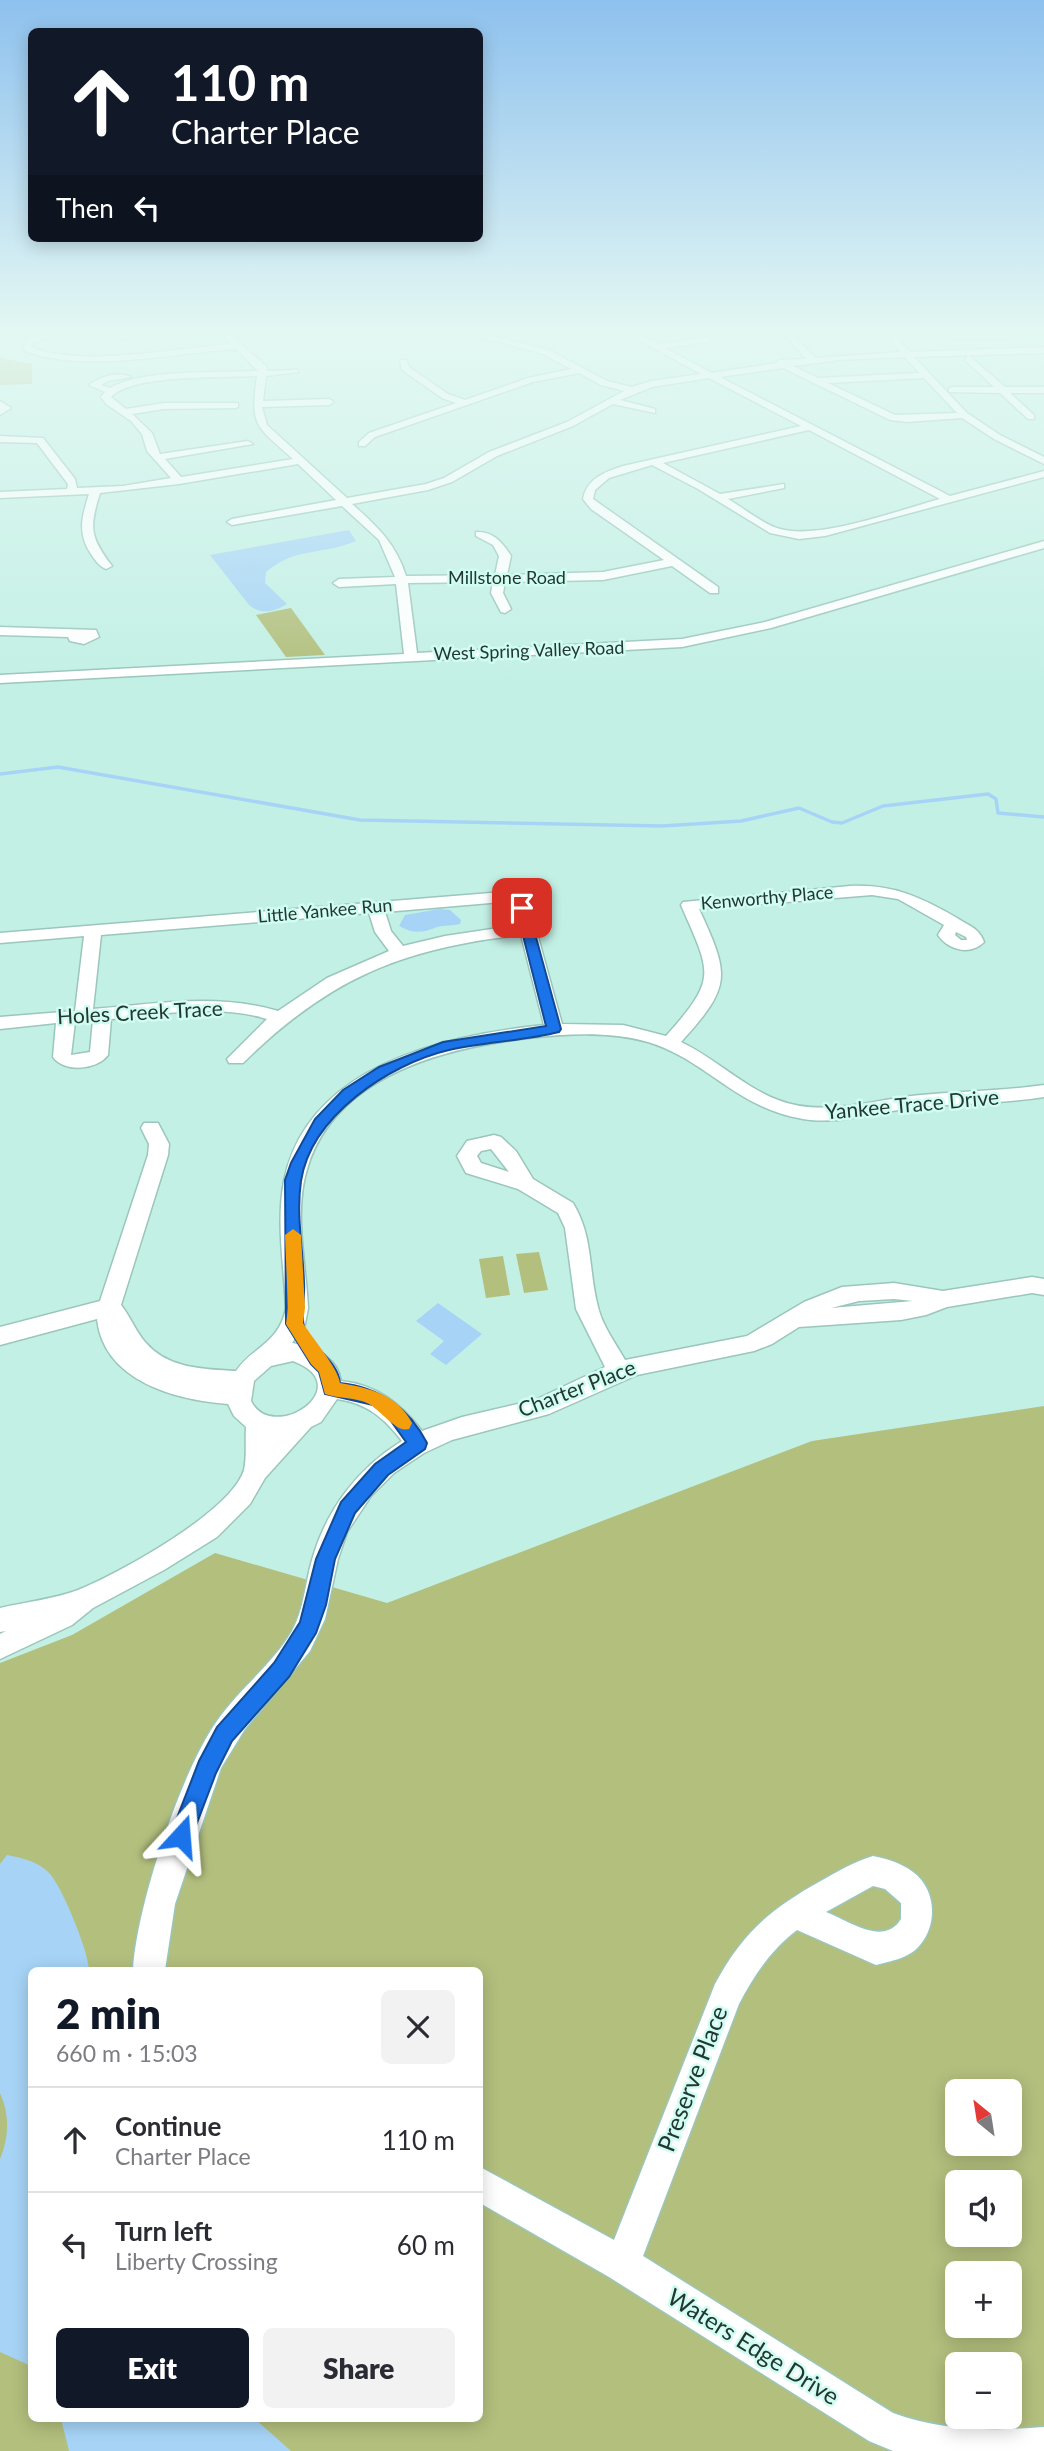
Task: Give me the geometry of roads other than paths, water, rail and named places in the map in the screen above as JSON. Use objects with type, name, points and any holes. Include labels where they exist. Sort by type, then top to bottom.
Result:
[{"type":"street","points":[[49,450],[73,484],[71,492]]},
{"type":"street","points":[[152,450],[179,481]]},
{"type":"street","points":[[158,457],[204,450]]},
{"type":"street","points":[[288,450],[389,545],[396,559],[411,656]]},
{"type":"street","points":[[232,522],[440,483],[502,450]]},
{"type":"street","points":[[707,450],[605,476],[590,489],[589,499],[595,507],[713,590]]},
{"type":"street","points":[[854,450],[950,500]]},
{"type":"street","points":[[41,455],[54,457]]},
{"type":"street","points":[[0,495],[94,491],[179,481],[300,461]]},
{"type":"street","points":[[653,462],[719,497],[774,531],[799,536],[821,534],[1044,474]]},
{"type":"street","points":[[719,497],[780,486]]},
{"type":"street","points":[[94,491],[84,531],[88,545],[106,566]]},
{"type":"street","points":[[480,534],[492,540],[505,556],[497,598],[505,609]]},
{"type":"street","name":"West Spring Valley Road","points":[[0,679],[628,647],[704,639],[767,625],[1044,544]]},
{"type":"street","name":"Millstone Road","points":[[340,583],[581,578],[673,562]]},
{"type":"street","points":[[0,631],[75,634]]},
{"type":"street","name":"Kenworthy Place","points":[[670,1043],[704,1003],[711,990],[714,975],[689,905],[851,891],[892,893],[920,902],[952,925]]},
{"type":"street","name":"Little Yankee Run","points":[[0,938],[496,896],[519,905],[529,929],[554,1029]]},
{"type":"street","points":[[374,907],[383,932],[399,952]]},
{"type":"street","points":[[236,1059],[279,1017],[338,977],[399,952],[460,937],[529,929]]},
{"type":"street","points":[[84,1015],[93,931]]},
{"type":"street","name":"Holes Creek Trace","points":[[0,1023],[209,1006],[252,1009],[279,1017]]},
{"type":"street","name":"Yankee Trace Drive","points":[[294,1324],[297,1308],[291,1206],[293,1180],[310,1139],[323,1119],[366,1081],[413,1057],[472,1040],[554,1029],[612,1029],[670,1043],[704,1061],[730,1083],[757,1100],[810,1114],[851,1114],[908,1102],[1001,1097],[1044,1091]]},
{"type":"street","points":[[109,1307],[159,1155],[159,1144],[151,1128]]},
{"type":"street","points":[[525,1184],[563,1205],[572,1218],[576,1228],[587,1309],[619,1371]]},
{"type":"street","name":"Charter Place","points":[[149,1967],[156,1914],[207,1768],[230,1726],[281,1670],[298,1647],[316,1605],[327,1553],[348,1508],[381,1469],[418,1443],[453,1428],[553,1404],[619,1371],[682,1355],[742,1346],[764,1339],[796,1319],[901,1312],[926,1307],[943,1298],[1040,1283]]},
{"type":"street","points":[[0,1336],[109,1307]]},
{"type":"street","points":[[109,1307],[120,1316],[137,1349],[160,1366],[187,1376],[240,1388]]},
{"type":"street","points":[[302,1422],[272,1426],[258,1422],[244,1411],[240,1388],[247,1371],[269,1356],[294,1324],[317,1360]]},
{"type":"street","points":[[0,1647],[37,1631],[84,1600],[155,1562],[208,1529],[241,1497],[256,1471],[302,1422],[322,1408],[331,1389],[331,1378],[326,1367],[317,1360],[294,1352],[269,1356]]},
{"type":"street","points":[[331,1389],[353,1391],[379,1400],[394,1412],[418,1443]]},
{"type":"street","points":[[256,1471],[258,1422]]},
{"type":"street","points":[[0,1620],[84,1600]]},
{"type":"street","name":"Preserve Place","points":[[622,2264],[726,1995],[746,1958],[769,1931],[794,1913]]},
{"type":"street","name":"Waters Edge Drive","points":[[483,2187],[622,2264],[882,2428],[914,2441],[951,2449],[1035,2448]]},
{"type":"water","points":[[349,530],[356,541],[288,558],[266,572],[265,583],[287,604],[272,610],[258,610],[249,605],[210,555]]},
{"type":"water","points":[[439,909],[450,910],[461,920],[460,924],[418,932],[399,926],[405,915]]},
{"type":"water","points":[[438,1303],[482,1334],[446,1365],[430,1354],[444,1341],[416,1321]]},
{"type":"water","points":[[7,1855],[36,1864],[51,1875],[74,1921],[89,1967],[28,1967],[28,2365],[0,2352],[0,2159],[7,2126],[0,2093],[0,1864]]},
{"type":"water","points":[[62,2422],[258,2422],[291,2451],[69,2451]]},
{"type":"waterway","points":[[0,774],[58,767],[360,820],[662,826],[741,821],[799,808],[832,822],[842,823],[883,806],[988,794],[996,799],[998,813],[1044,817]]}]
